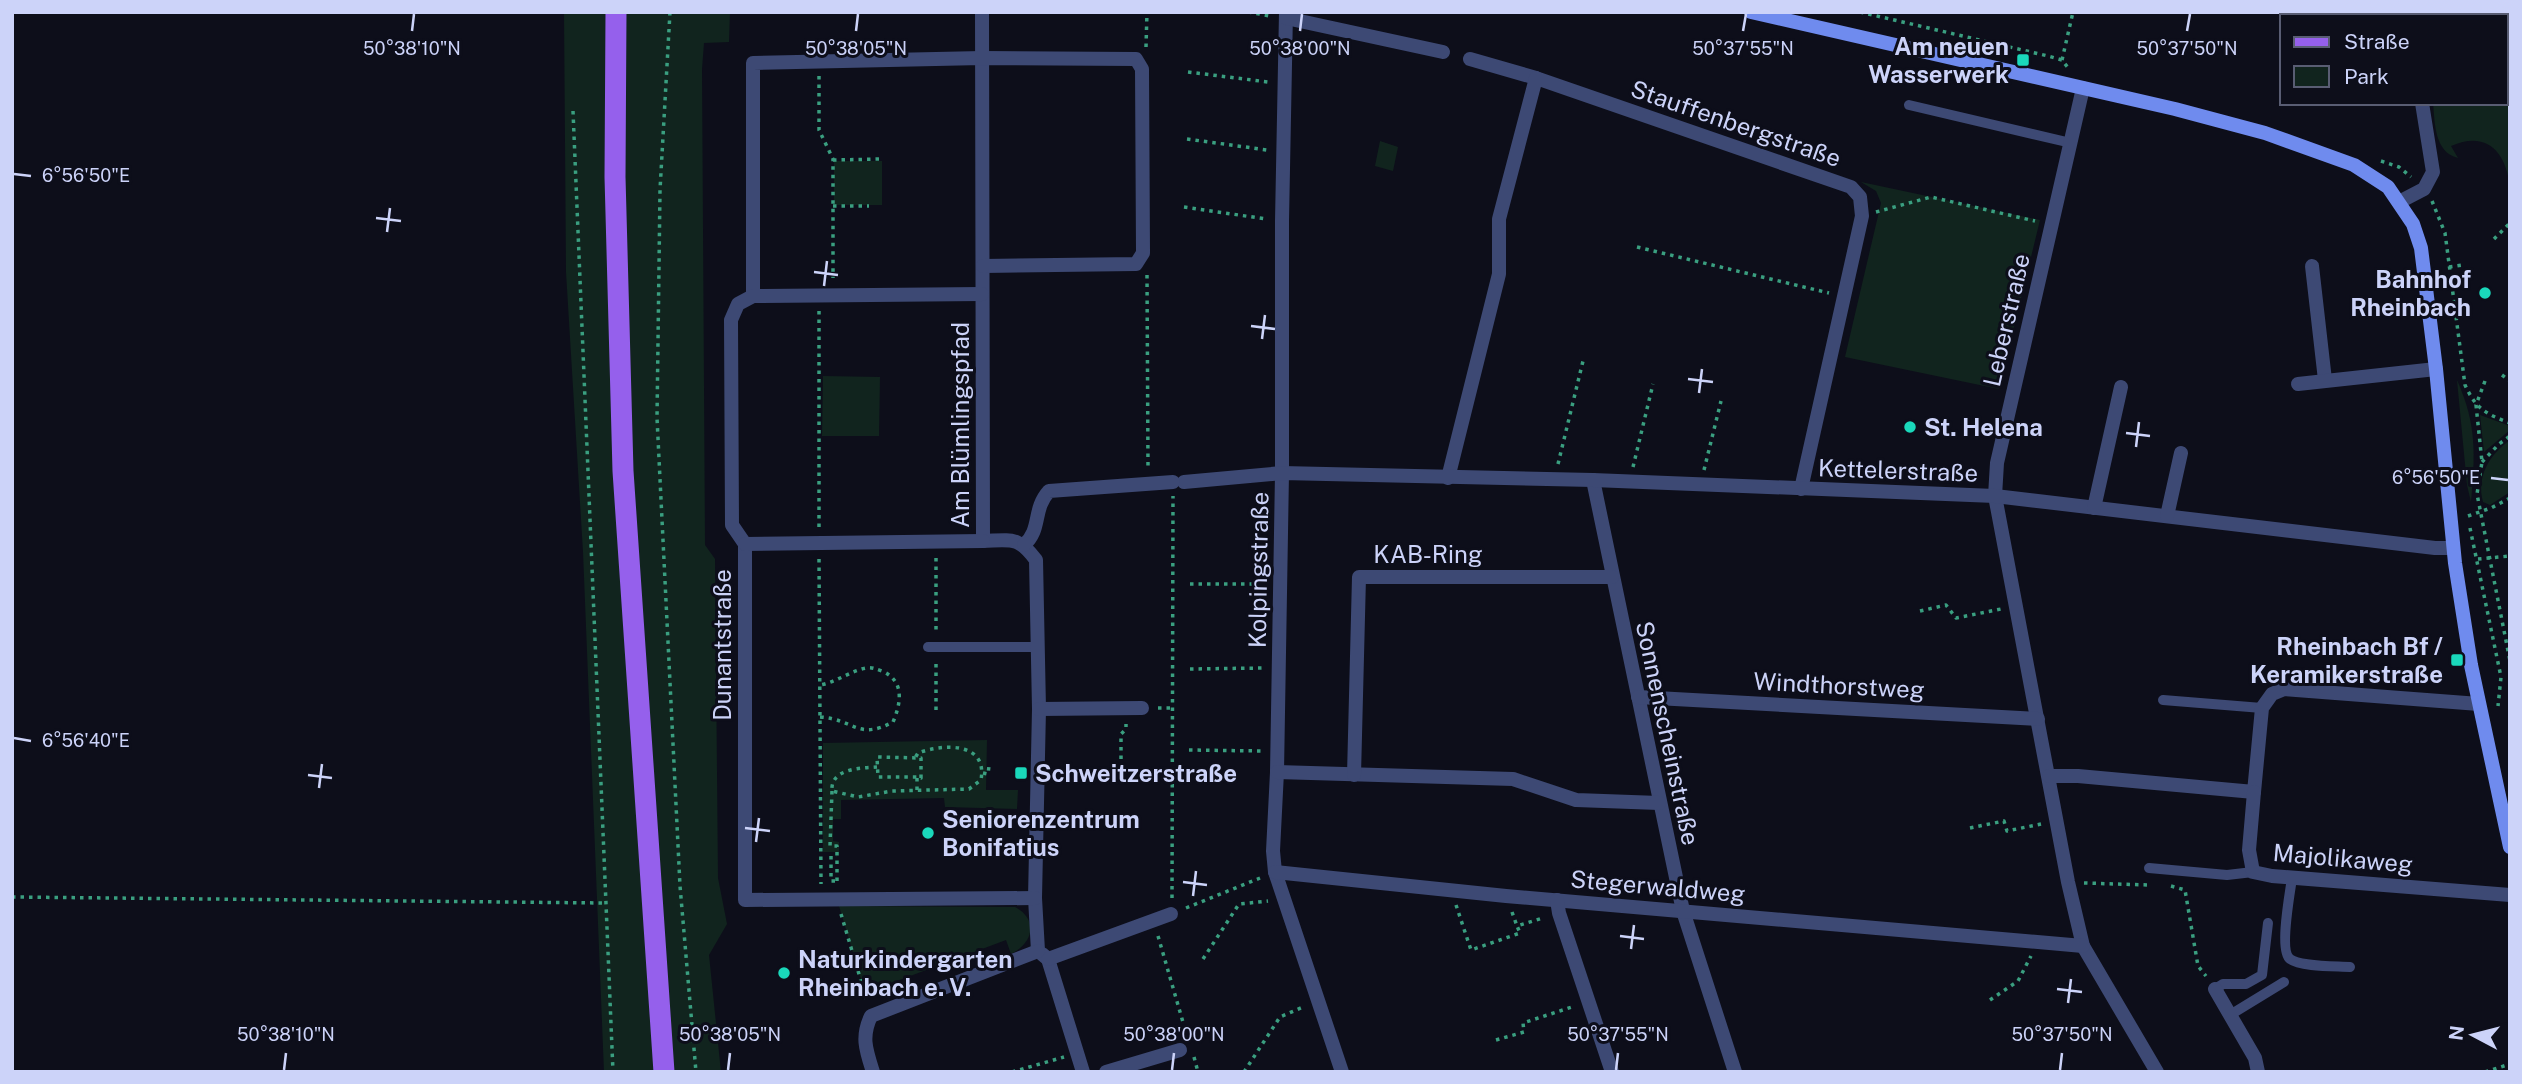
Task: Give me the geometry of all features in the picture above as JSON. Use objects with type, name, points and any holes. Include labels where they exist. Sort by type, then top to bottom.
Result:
[{"type":"main road","points":[[616,12],[615,177],[623,471],[664,1072]]},
{"type":"street","points":[[615,39],[623,12]]},
{"type":"street","name":"Am Blümlingspfad","points":[[982,12],[983,541],[1011,540],[1024,545]]},
{"type":"street","points":[[1751,12],[2265,133],[2354,165],[2388,187],[2413,225],[2421,248],[2453,548],[2479,704],[2510,847]]},
{"type":"street","points":[[1286,15],[1443,52]]},
{"type":"street","name":"Kolpingstraße","points":[[1286,15],[1278,751],[1273,851],[1275,872],[1342,1072]]},
{"type":"street","points":[[753,296],[753,63],[982,58],[1136,59],[1142,69],[1143,240],[1143,253],[1136,264],[983,266]]},
{"type":"street","name":"Stauffenbergstraße","points":[[1470,59],[1536,78],[1852,187],[1860,197],[1862,216]]},
{"type":"street","points":[[1448,478],[1499,274],[1499,219],[1536,78]]},
{"type":"street","name":"Leberstraße","points":[[2083,88],[1997,463],[1995,496],[2083,946],[2157,1072]]},
{"type":"street","points":[[2399,202],[2424,189],[2433,172],[2423,105]]},
{"type":"street","points":[[1801,489],[1862,216]]},
{"type":"street","points":[[2312,265],[2325,380]]},
{"type":"street","points":[[745,544],[732,525],[731,320],[738,304],[753,296],[982,294]]},
{"type":"street","points":[[2298,384],[2436,369]]},
{"type":"street","points":[[2094,508],[2122,387]]},
{"type":"street","points":[[2167,516],[2181,453]]},
{"type":"street","name":"Kolpingstraße","points":[[1178,482],[1282,473]]},
{"type":"street","name":"Kettelerstraße","points":[[1282,473],[1593,480],[1995,496],[2453,548]]},
{"type":"street","name":"Sonnenscheinstraße","points":[[1593,480],[1683,911],[1735,1072]]},
{"type":"street","points":[[1083,1072],[1043,955],[1035,898],[1039,709],[1035,561],[1024,545],[1033,537],[1040,502],[1049,491],[1178,482]]},
{"type":"street","name":"Dunantstraße","points":[[821,900],[744,900],[745,544],[983,541]]},
{"type":"street","name":"KAB-Ring","points":[[1354,775],[1359,577],[1612,576]]},
{"type":"street","points":[[2262,708],[2272,694],[2284,689],[2479,704]]},
{"type":"street","name":"Windthorstweg","points":[[1638,697],[2038,719]]},
{"type":"street","points":[[1039,709],[1142,708]]},
{"type":"street","name":"Majolikaweg","points":[[2262,708],[2249,850],[2253,872],[2292,878],[2510,895]]},
{"type":"street","points":[[1277,772],[1513,779],[1576,800],[1659,803]]},
{"type":"street","points":[[2049,776],[2078,776],[2254,792]]},
{"type":"street","name":"Stegerwaldweg","points":[[1275,872],[1451,890],[1558,906],[1683,911],[2083,946]]},
{"type":"street","points":[[821,900],[1035,898]]},
{"type":"street","points":[[1558,906],[1587,1002],[1612,1072]]},
{"type":"street","points":[[873,1072],[866,1050],[864,1030],[871,1016],[1043,955],[1171,914]]},
{"type":"street","points":[[2215,989],[2255,1058],[2258,1072]]},
{"type":"street","points":[[1106,1072],[1180,1050]]},
{"type":"lane","points":[[1909,105],[2071,143]]},
{"type":"lane","points":[[932,647],[1037,647]]},
{"type":"lane","points":[[2163,699],[2262,708]]},
{"type":"lane","points":[[2149,868],[2227,876],[2253,872]]},
{"type":"lane","points":[[2292,878],[2285,940],[2287,956],[2302,963],[2350,967]]},
{"type":"lane","points":[[2215,989],[2223,984],[2246,984],[2262,975],[2268,923]]},
{"type":"lane","points":[[2231,1015],[2284,982]]},
{"type":"path","points":[[670,12],[660,190],[657,418],[680,886],[696,1072]]},
{"type":"path","points":[[1136,59],[1146,48],[1147,12]]},
{"type":"path","points":[[1248,12],[1286,15]]},
{"type":"path","points":[[1860,12],[2062,60]]},
{"type":"path","points":[[2057,83],[2073,12]]},
{"type":"path","points":[[818,60],[819,130],[833,160],[819,544],[821,900]]},
{"type":"path","points":[[1188,72],[1284,83]]},
{"type":"path","points":[[573,111],[613,1072]]},
{"type":"path","points":[[1187,139],[1283,152]]},
{"type":"path","points":[[833,160],[881,159]]},
{"type":"path","points":[[2424,189],[2437,208],[2445,233],[2462,372],[2465,385],[2476,405],[2483,462],[2477,494],[2510,661]]},
{"type":"path","points":[[1862,216],[1931,197],[2051,224]]},
{"type":"path","points":[[833,206],[869,206]]},
{"type":"path","points":[[1184,207],[1282,221]]},
{"type":"path","points":[[2494,239],[2510,223]]},
{"type":"path","points":[[1637,247],[1845,297]]},
{"type":"path","points":[[1136,264],[1147,275],[1148,483]]},
{"type":"path","points":[[2449,267],[2463,265]]},
{"type":"path","points":[[1554,480],[1583,360]]},
{"type":"path","points":[[2502,375],[2510,381]]},
{"type":"path","points":[[2476,405],[2485,381]]},
{"type":"path","points":[[1629,482],[1653,384]]},
{"type":"path","points":[[1700,485],[1721,401]]},
{"type":"path","points":[[2476,405],[2490,416],[2510,423]]},
{"type":"path","points":[[2483,462],[2499,443],[2510,436]]},
{"type":"path","points":[[1178,482],[1171,914],[1275,872]]},
{"type":"path","points":[[2468,516],[2510,498]]},
{"type":"path","points":[[936,542],[932,647],[936,710]]},
{"type":"path","points":[[2477,559],[2510,556]]},
{"type":"path","points":[[1189,584],[1280,583]]},
{"type":"path","points":[[2484,594],[2501,677],[2498,704],[2500,715]]},
{"type":"path","points":[[1920,611],[1946,605],[1956,618],[2016,605]]},
{"type":"path","points":[[820,685],[860,670],[874,668],[897,682],[900,691],[899,707],[893,722],[879,729],[860,730],[837,719],[820,716]]},
{"type":"path","name":"Kolpingstraße","points":[[1190,668],[1279,668]]},
{"type":"path","points":[[2510,700],[2510,717]]},
{"type":"path","points":[[1121,759],[1121,734],[1126,729],[1127,708]]},
{"type":"path","points":[[832,791],[858,797],[892,791],[969,789],[977,785],[982,774],[977,756],[960,747],[928,749],[918,753],[915,758]]},
{"type":"path","points":[[1189,750],[1278,751]]},
{"type":"path","points":[[877,757],[915,758],[922,758],[921,778],[877,778],[877,757]]},
{"type":"path","points":[[982,774],[988,774],[989,766]]},
{"type":"path","points":[[871,1016],[837,901],[837,846],[830,846],[831,785],[835,778],[847,771],[877,768]]},
{"type":"path","points":[[916,790],[917,777]]},
{"type":"path","points":[[1970,828],[2004,821],[2007,831],[2057,821]]},
{"type":"path","points":[[2069,885],[2092,881],[2158,885]]},
{"type":"path","points":[[2171,886],[2185,890],[2198,966],[2215,989]]},
{"type":"path","name":"Stegerwaldweg","points":[[1451,890],[1471,950],[1520,933],[1517,926],[1558,906]]},
{"type":"path","points":[[12,897],[604,903]]},
{"type":"path","points":[[1203,959],[1238,904],[1284,900]]},
{"type":"path","points":[[1153,921],[1198,1072]]},
{"type":"path","points":[[1990,1000],[2018,981],[2038,942]]},
{"type":"path","points":[[1244,1072],[1280,1017],[1318,1002]]},
{"type":"path","points":[[1496,1041],[1524,1032],[1523,1023],[1587,1002]]},
{"type":"path","points":[[1012,1072],[1077,1053]]},
{"type":"path","points":[[2485,1072],[2510,1064]]},
{"type":"green space","points":[[564,12],[730,12],[729,42],[704,43],[702,69],[705,545],[715,559],[718,878],[727,924],[709,955],[721,1072],[604,1072],[583,552],[566,272]]},
{"type":"green space","points":[[2510,64],[2510,187],[2504,164],[2493,147],[2475,141],[2451,146],[2458,158],[2444,150],[2435,128],[2433,105],[2508,105]]},
{"type":"green space","points":[[1380,141],[1398,147],[1393,171],[1375,166]]},
{"type":"green space","points":[[834,161],[882,161],[882,205],[834,205]]},
{"type":"green space","points":[[1861,182],[2040,220],[1999,389],[1845,357],[1881,203],[1876,191]]},
{"type":"green space","points":[[823,376],[880,377],[879,436],[822,436]]},
{"type":"green space","points":[[2457,380],[2468,411],[2473,440],[2471,502],[2467,485]]},
{"type":"green space","points":[[2480,415],[2510,426],[2510,430],[2484,452]]},
{"type":"green space","points":[[2510,440],[2510,492],[2490,505],[2483,502],[2483,475],[2496,452]]},
{"type":"green space","points":[[987,740],[986,790],[1018,790],[1017,809],[945,807],[944,798],[841,800],[841,819],[833,819],[833,841],[839,842],[839,852],[823,852],[823,743]]},
{"type":"green space","points":[[839,906],[1015,907],[1028,918],[1030,931],[1024,944],[1011,954],[1006,940],[865,993]]},
{"type":"place","name":"Am neuen Wasserwerk","points":[[2023,60]]},
{"type":"place","name":"Bahnhof Rheinbach","points":[[2485,293]]},
{"type":"place","name":"St. Helena","points":[[1910,427]]},
{"type":"place","name":"Rheinbach Bf / Keramikerstraße","points":[[2457,660]]},
{"type":"place","name":"Schweitzerstraße","points":[[1021,773]]},
{"type":"place","name":"Seniorenzentrum Bonifatius","points":[[928,833]]},
{"type":"place","name":"Naturkindergarten Rheinbach e. V.","points":[[784,973]]}]
